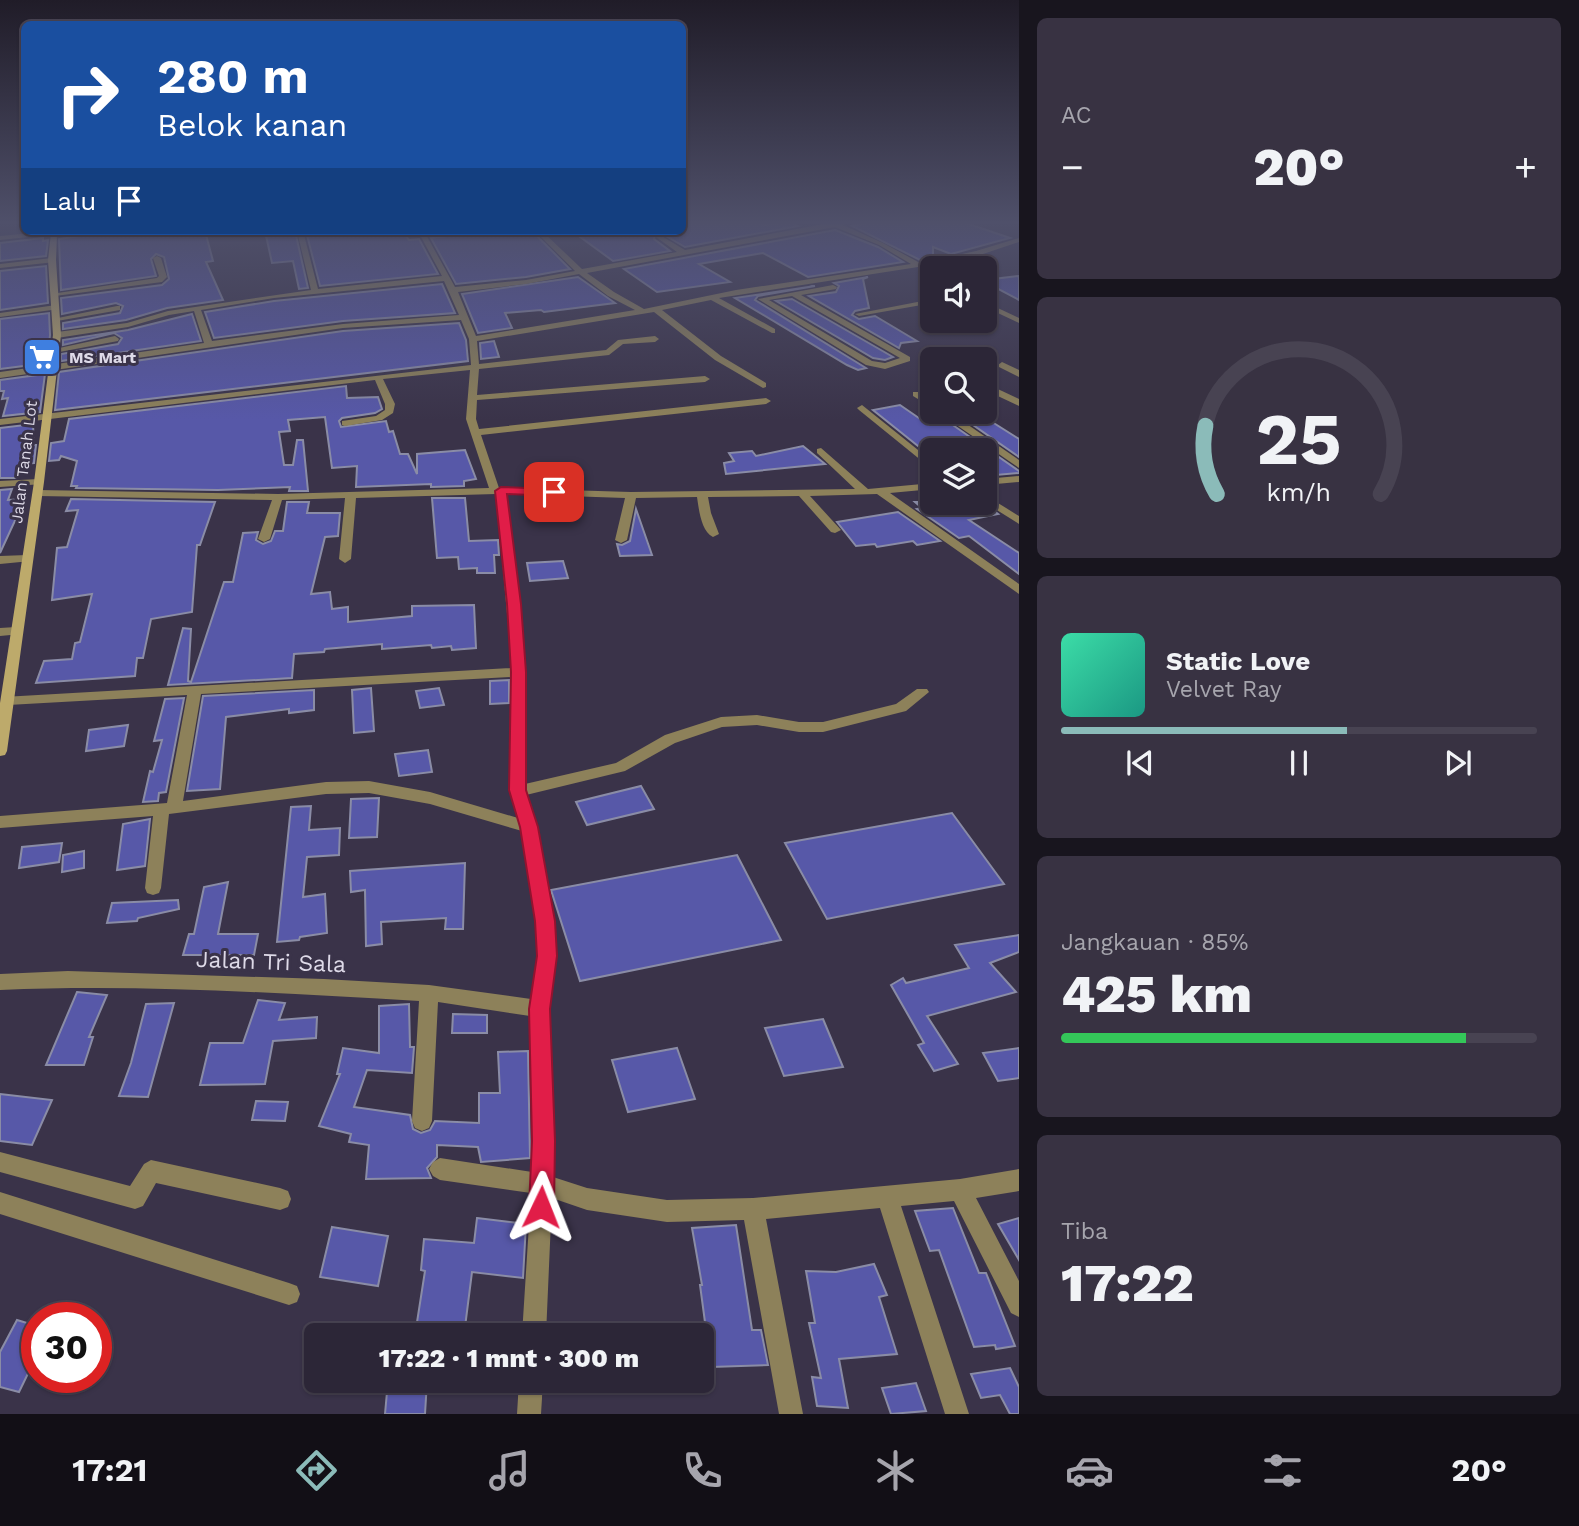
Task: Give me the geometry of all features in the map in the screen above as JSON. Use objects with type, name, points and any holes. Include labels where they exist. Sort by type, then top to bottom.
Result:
[{"type":"main road","name":"Jalan Tanah Lot","points":[[0,751],[39,488],[51,368],[57,335],[54,288]]},
{"type":"street","points":[[55,294],[100,288]]},
{"type":"street","points":[[57,335],[128,325],[169,313],[345,288]]},
{"type":"street","points":[[467,288],[453,290],[473,339],[475,366],[471,419],[474,433],[498,491],[514,604],[519,672],[517,790],[529,827],[545,921],[547,956],[539,1009],[544,1141],[535,1323]]},
{"type":"street","points":[[603,288],[643,311]]},
{"type":"street","points":[[473,339],[770,288]]},
{"type":"street","points":[[794,293],[907,359],[885,366],[874,365],[761,300],[794,293],[827,288]]},
{"type":"street","points":[[712,297],[772,331]]},
{"type":"street","points":[[859,314],[920,303]]},
{"type":"street","points":[[0,315],[104,312],[117,308]]},
{"type":"street","points":[[197,309],[209,346]]},
{"type":"street","points":[[656,309],[718,358],[763,385]]},
{"type":"street","points":[[997,310],[1019,321]]},
{"type":"street","points":[[0,375],[343,326],[464,317]]},
{"type":"street","points":[[54,350],[115,339]]},
{"type":"street","points":[[0,422],[606,353],[621,342],[655,339]]},
{"type":"street","points":[[1002,365],[1019,374]]},
{"type":"street","points":[[345,423],[379,418],[390,411],[390,404],[377,377]]},
{"type":"street","points":[[473,398],[705,379]]},
{"type":"street","points":[[997,392],[1019,403]]},
{"type":"street","points":[[916,394],[920,397]]},
{"type":"street","points":[[474,433],[766,401]]},
{"type":"street","points":[[862,408],[920,456]]},
{"type":"street","points":[[960,424],[1019,464]]},
{"type":"street","points":[[821,451],[865,492]]},
{"type":"street","points":[[997,481],[1019,479]]},
{"type":"street","points":[[0,484],[39,488],[278,497],[498,491],[631,495],[802,493],[920,487]]},
{"type":"street","points":[[880,491],[1019,590]]},
{"type":"street","points":[[802,493],[835,530]]},
{"type":"street","points":[[702,494],[705,513],[713,534]]},
{"type":"street","points":[[345,559],[351,495]]},
{"type":"street","points":[[621,540],[631,495]]},
{"type":"street","points":[[264,539],[278,497]]},
{"type":"street","points":[[997,506],[1019,521]]},
{"type":"street","points":[[0,560],[27,559]]},
{"type":"street","points":[[0,632],[16,631]]},
{"type":"street","points":[[8,700],[519,672]]},
{"type":"street","points":[[153,888],[194,689]]},
{"type":"street","points":[[517,790],[620,767],[670,739],[710,725],[757,720],[799,727],[831,726],[901,708],[922,692]]},
{"type":"street","points":[[0,822],[168,809],[326,788],[369,787],[430,799],[529,827]]},
{"type":"street","name":"Jalan Tri Sala","points":[[0,982],[68,979],[429,993],[539,1009]]},
{"type":"street","points":[[422,1121],[429,993]]},
{"type":"street","points":[[0,1162],[135,1198],[151,1171],[279,1199]]},
{"type":"street","points":[[440,1169],[542,1184],[587,1199],[667,1211],[752,1209],[961,1190],[1019,1180]]},
{"type":"street","points":[[961,1190],[1019,1305]]},
{"type":"street","points":[[887,1196],[957,1414]]},
{"type":"street","points":[[0,1203],[289,1294]]},
{"type":"street","points":[[752,1209],[791,1414]]},
{"type":"street","points":[[529,1414],[530,1393]]},
{"type":"building","points":[[0,288],[47,288],[48,303],[0,310]]},
{"type":"building","points":[[139,288],[218,288],[223,300],[167,308],[126,320],[63,329],[63,323],[120,313],[123,306],[116,303],[62,314],[61,298]]},
{"type":"building","points":[[403,288],[444,288],[455,313],[343,321],[214,338],[205,312],[274,301]]},
{"type":"building","points":[[503,288],[594,288],[615,303],[544,312],[505,313],[512,328],[478,333],[462,294]]},
{"type":"building","points":[[651,288],[686,288],[657,292]]},
{"type":"building","points":[[804,288],[758,296],[755,300],[866,368],[858,370],[847,365],[735,298]]},
{"type":"building","points":[[838,288],[865,288],[869,308],[855,311],[852,315],[859,319],[875,316],[917,341],[901,343],[899,348],[809,296],[836,292]]},
{"type":"building","points":[[997,288],[997,288],[1019,288],[1019,300]]},
{"type":"building","points":[[792,299],[893,357],[885,360],[873,358],[776,301]]},
{"type":"building","points":[[49,313],[47,363],[0,369],[0,319]]},
{"type":"building","points":[[192,314],[201,341],[61,361],[61,354],[118,344],[122,338],[114,333],[63,345],[63,340],[128,330]]},
{"type":"building","points":[[459,323],[466,340],[468,361],[55,410],[59,372],[343,331]]},
{"type":"building","points":[[494,341],[499,357],[481,359],[480,343]]},
{"type":"building","points":[[45,374],[40,412],[3,416],[8,398],[2,399],[4,391],[0,391],[0,380]]},
{"type":"building","points":[[346,386],[347,398],[378,397],[382,409],[375,413],[342,418],[339,421],[341,427],[386,421],[389,432],[393,431],[400,454],[408,454],[417,474],[417,454],[465,450],[476,479],[464,481],[464,486],[431,487],[431,484],[356,487],[357,466],[332,468],[325,417],[288,420],[290,431],[279,432],[284,465],[293,465],[297,440],[303,440],[308,491],[289,491],[290,487],[218,490],[76,488],[77,486],[71,486],[77,461],[61,456],[59,460],[49,461],[51,443],[64,441],[69,419]]},
{"type":"building","points":[[900,405],[920,419],[920,424],[951,424],[971,438],[920,438],[918,446],[873,410]]},
{"type":"building","points":[[33,424],[36,445],[34,463],[20,464],[16,478],[0,478],[0,428]]},
{"type":"building","points":[[972,424],[995,424],[1019,439],[1019,457],[997,442],[997,438],[992,438]]},
{"type":"building","points":[[803,446],[825,464],[726,474],[724,463],[734,461],[729,453],[752,451],[756,456]]},
{"type":"building","points":[[997,456],[1019,471],[997,475]]},
{"type":"building","points":[[12,489],[8,500],[25,499],[0,553],[0,490]]},
{"type":"building","points":[[432,498],[465,498],[469,541],[498,540],[499,555],[494,555],[495,573],[477,573],[477,568],[459,569],[458,557],[437,558]]},
{"type":"building","points":[[71,499],[215,502],[200,545],[197,545],[192,612],[151,619],[143,658],[137,658],[135,676],[36,683],[44,661],[72,659],[75,643],[80,642],[92,594],[52,600],[57,548],[67,547],[78,510],[66,511]]},
{"type":"building","points":[[287,502],[309,502],[307,513],[340,513],[338,536],[325,537],[311,594],[330,592],[332,609],[348,607],[348,622],[412,616],[412,606],[474,605],[476,648],[452,650],[451,646],[432,648],[431,645],[382,649],[382,644],[325,649],[324,652],[294,654],[292,678],[168,685],[183,628],[191,629],[188,681],[191,682],[224,582],[233,582],[243,533],[258,532],[256,540],[263,544],[271,541],[275,531],[283,531]]},
{"type":"building","points":[[636,509],[652,555],[620,556],[617,544],[630,541]]},
{"type":"building","points":[[898,512],[940,541],[917,545],[913,541],[877,547],[875,544],[856,546],[837,522]]},
{"type":"building","points":[[926,515],[993,515],[969,520],[1019,553],[1019,574],[969,536],[959,538]]},
{"type":"building","points":[[563,561],[568,578],[530,581],[527,563]]},
{"type":"building","points":[[509,680],[509,703],[490,704],[490,681]]},
{"type":"building","points":[[371,688],[374,731],[354,733],[352,690]]},
{"type":"building","points":[[439,688],[444,705],[420,708],[416,691]]},
{"type":"building","points":[[314,690],[314,710],[289,713],[289,709],[226,717],[220,789],[187,791],[203,696]]},
{"type":"building","points":[[184,698],[166,792],[159,793],[158,801],[143,802],[150,771],[153,772],[162,740],[154,741],[165,699]]},
{"type":"building","points":[[128,725],[124,746],[86,751],[89,730]]},
{"type":"building","points":[[428,750],[432,772],[399,776],[395,754]]},
{"type":"building","points":[[641,786],[654,809],[587,825],[576,802]]},
{"type":"building","points":[[379,798],[377,837],[349,838],[351,799]]},
{"type":"building","points":[[311,806],[309,830],[340,828],[339,855],[307,857],[303,897],[325,894],[327,933],[277,942],[291,807]]},
{"type":"building","points":[[952,813],[1004,884],[827,919],[785,843]]},
{"type":"building","points":[[150,819],[145,866],[117,870],[123,824]]},
{"type":"building","points":[[62,843],[59,862],[19,868],[22,847]]},
{"type":"building","points":[[84,851],[84,868],[62,872],[63,855]]},
{"type":"building","points":[[737,855],[781,940],[580,981],[551,890]]},
{"type":"building","points":[[465,863],[463,929],[445,929],[446,918],[381,922],[382,944],[366,946],[365,890],[351,892],[350,871]]},
{"type":"building","points":[[228,882],[218,934],[258,934],[254,955],[183,955],[189,934],[194,934],[204,887]]},
{"type":"building","points":[[178,900],[179,909],[138,918],[137,921],[107,923],[112,903]]},
{"type":"building","points":[[1019,935],[1019,952],[990,963],[1016,992],[927,1016],[958,1064],[934,1071],[918,1045],[924,1043],[891,985],[903,978],[906,983],[969,968],[955,945]]},
{"type":"building","points":[[77,992],[107,995],[89,1037],[93,1037],[84,1065],[46,1065]]},
{"type":"building","points":[[258,1000],[285,1003],[279,1020],[317,1017],[316,1038],[273,1041],[265,1084],[200,1085],[210,1043],[243,1043]]},
{"type":"building","points":[[174,1003],[148,1097],[119,1096],[131,1063],[146,1004]]},
{"type":"building","points":[[409,1004],[410,1047],[414,1047],[412,1073],[367,1070],[354,1107],[410,1115],[413,1129],[421,1133],[430,1130],[435,1121],[479,1123],[479,1093],[500,1093],[498,1052],[528,1051],[530,1158],[481,1162],[478,1147],[437,1145],[437,1157],[427,1168],[431,1178],[366,1179],[369,1145],[349,1142],[351,1134],[319,1126],[340,1074],[337,1074],[343,1048],[379,1053],[379,1006]]},
{"type":"building","points":[[453,1014],[487,1015],[487,1033],[452,1033]]},
{"type":"building","points":[[823,1019],[843,1067],[784,1076],[765,1028]]},
{"type":"building","points":[[677,1048],[695,1099],[628,1112],[612,1060]]},
{"type":"building","points":[[1019,1048],[1019,1078],[998,1081],[983,1053]]},
{"type":"building","points":[[0,1094],[52,1100],[32,1145],[0,1141]]},
{"type":"building","points":[[256,1101],[288,1102],[285,1121],[252,1120]]},
{"type":"building","points":[[953,1208],[979,1273],[986,1273],[1015,1346],[996,1349],[995,1345],[974,1347],[939,1250],[930,1251],[915,1211]]},
{"type":"building","points":[[477,1218],[526,1224],[523,1278],[472,1272],[466,1323],[417,1323],[425,1271],[421,1270],[424,1239],[474,1243]]},
{"type":"building","points":[[1019,1218],[1019,1260],[998,1224]]},
{"type":"building","points":[[736,1225],[752,1330],[761,1330],[768,1365],[714,1367],[714,1323],[705,1323],[702,1285],[692,1228]]},
{"type":"building","points":[[332,1227],[388,1236],[378,1286],[320,1277]]},
{"type":"building","points":[[874,1264],[887,1295],[879,1297],[897,1354],[839,1359],[848,1408],[817,1406],[812,1377],[821,1378],[809,1323],[815,1323],[806,1271],[836,1272]]},
{"type":"building","points":[[17,1320],[21,1321],[19,1392],[0,1387],[0,1352]]},
{"type":"building","points":[[1010,1368],[1019,1387],[1019,1414],[1010,1414],[1000,1395],[981,1398],[971,1374]]},
{"type":"building","points":[[916,1383],[926,1411],[891,1414],[882,1388]]},
{"type":"building","points":[[387,1393],[426,1393],[425,1414],[385,1414]]},
{"type":"place","name":"MS Mart","points":[[42,357]]},
{"type":"route","points":[[541,1207],[544,1141],[539,1009],[547,956],[539,878],[529,827],[517,790],[519,672],[501,491],[554,492]]}]
